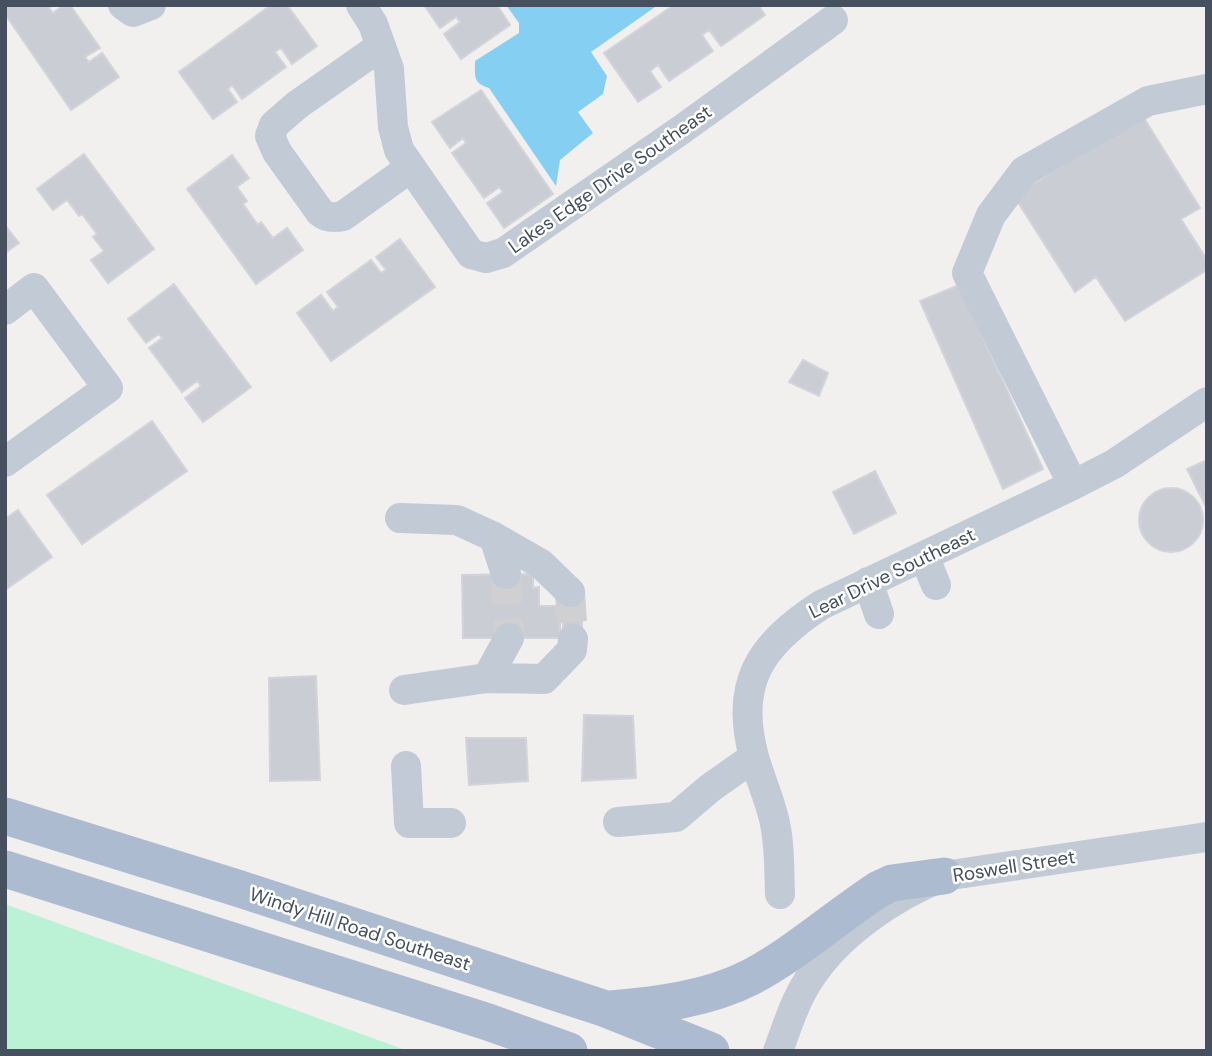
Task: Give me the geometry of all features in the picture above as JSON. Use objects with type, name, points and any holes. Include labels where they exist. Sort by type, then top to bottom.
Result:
[{"type":"main road","name":"Windy Hill Road Southeast","points":[[5,816],[606,1009],[711,1051]]},
{"type":"main road","points":[[5,843],[23,848],[116,850]]},
{"type":"main road","points":[[5,869],[475,1018],[569,1051]]},
{"type":"main road","points":[[606,1009],[684,1000],[722,989],[775,963],[892,883],[944,876]]},
{"type":"street","points":[[124,5],[133,12],[151,5]]},
{"type":"street","name":"Lakes Edge Drive Southeast","points":[[361,5],[373,24],[389,69],[394,138],[399,150],[471,254],[486,258],[495,257],[681,130],[833,19]]},
{"type":"street","points":[[382,47],[297,106],[274,125],[270,136],[277,152],[325,216],[343,216],[410,168]]},
{"type":"street","points":[[1073,485],[967,273],[991,215],[1024,171],[1148,101],[1207,89]]},
{"type":"street","points":[[5,310],[34,288],[108,388],[5,463]]},
{"type":"street","name":"Lear Drive Southeast","points":[[780,894],[774,818],[747,727],[747,693],[757,667],[772,645],[821,605],[1114,464],[1207,402]]},
{"type":"street","points":[[400,518],[457,520],[494,537],[541,564],[570,592]]},
{"type":"street","points":[[494,537],[506,575]]},
{"type":"street","points":[[923,556],[936,585]]},
{"type":"street","points":[[868,582],[879,614]]},
{"type":"street","points":[[487,678],[509,638]]},
{"type":"street","points":[[404,690],[487,678],[544,678],[572,650],[573,639]]},
{"type":"street","points":[[618,822],[676,817],[710,788],[754,757]]},
{"type":"street","points":[[406,766],[409,823],[451,823]]},
{"type":"street","name":"Roswell Street","points":[[778,1051],[799,996],[832,951],[855,930],[917,887],[944,876],[1207,837]]},
{"type":"green space","points":[[5,904],[408,1051],[5,1051]]},
{"type":"water","points":[[506,5],[658,5],[591,52],[607,76],[603,94],[578,112],[593,133],[560,160],[556,186],[489,88],[476,79],[475,61],[519,33],[519,23]]},
{"type":"building","points":[[5,5],[53,5],[49,8],[53,13],[64,5],[70,5],[100,48],[85,57],[89,62],[102,53],[119,77],[71,110],[5,14]]},
{"type":"building","points":[[271,5],[287,5],[317,46],[292,64],[281,48],[275,52],[286,67],[242,99],[232,85],[228,89],[237,102],[213,119],[179,72]]},
{"type":"building","points":[[424,5],[497,5],[510,25],[461,59],[444,34],[460,22],[456,17],[440,28]]},
{"type":"building","points":[[674,5],[758,5],[765,15],[721,46],[709,30],[702,35],[713,51],[669,81],[658,65],[650,71],[661,87],[638,102],[604,53]]},
{"type":"building","points":[[481,90],[553,194],[504,228],[487,203],[503,192],[499,187],[484,198],[452,153],[466,143],[463,138],[450,148],[432,122]]},
{"type":"building","points":[[1142,115],[1200,208],[1181,219],[1207,260],[1207,270],[1125,321],[1096,277],[1075,292],[1014,196]]},
{"type":"building","points":[[84,154],[154,249],[108,283],[91,260],[104,251],[93,237],[97,234],[82,214],[79,216],[67,200],[53,210],[37,189]]},
{"type":"building","points":[[232,155],[249,178],[237,187],[247,201],[243,204],[258,225],[261,222],[273,238],[287,228],[303,250],[256,284],[187,189]]},
{"type":"building","points":[[5,225],[19,243],[5,253]]},
{"type":"building","points":[[400,239],[435,287],[331,361],[297,313],[321,295],[333,311],[338,307],[327,292],[371,260],[381,273],[386,270],[376,257]]},
{"type":"building","points":[[174,284],[251,387],[203,422],[185,398],[201,386],[197,381],[182,392],[149,348],[162,338],[159,334],[146,343],[128,319]]},
{"type":"building","points":[[959,285],[1043,469],[1003,489],[920,301]]},
{"type":"building","points":[[803,360],[828,373],[819,396],[789,382]]},
{"type":"building","points":[[152,421],[187,471],[82,544],[47,495]]},
{"type":"building","points":[[1207,460],[1207,509],[1187,469]]},
{"type":"building","points":[[875,471],[896,513],[854,534],[833,492]]},
{"type":"building","points":[[1171,488],[1194,497],[1203,520],[1194,543],[1171,552],[1148,543],[1139,520],[1148,497]]},
{"type":"building","points":[[18,510],[52,557],[5,590],[5,519]]},
{"type":"building","points":[[533,574],[533,588],[539,587],[539,606],[560,606],[560,638],[463,638],[462,575]]},
{"type":"building","points":[[563,592],[582,592],[582,639],[563,640]]},
{"type":"building","points":[[316,676],[320,780],[270,781],[269,678]]},
{"type":"building","points":[[584,715],[633,716],[636,778],[582,781]]},
{"type":"building","points":[[466,738],[526,738],[528,781],[469,785]]},
{"type":"tunnel","points":[[506,574],[509,638]]},
{"type":"tunnel","points":[[570,592],[573,639]]}]
